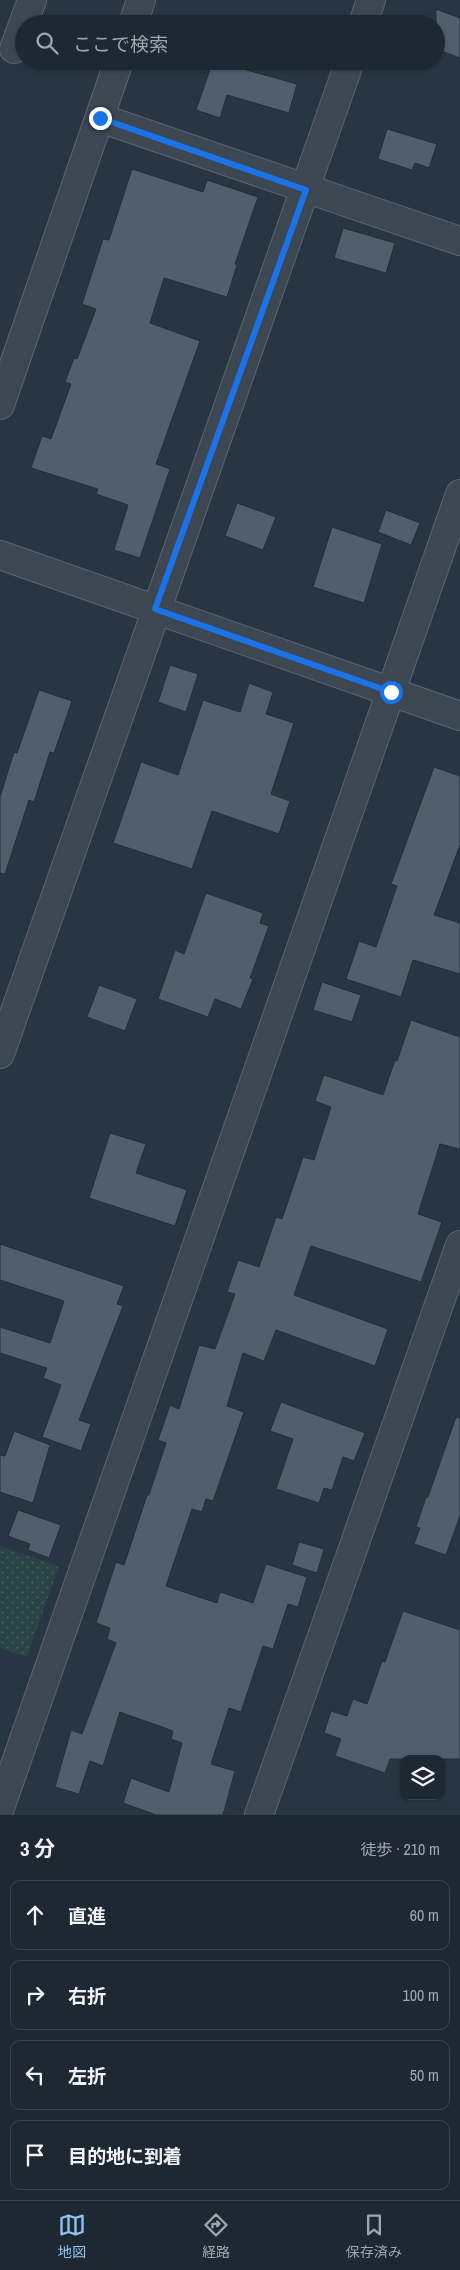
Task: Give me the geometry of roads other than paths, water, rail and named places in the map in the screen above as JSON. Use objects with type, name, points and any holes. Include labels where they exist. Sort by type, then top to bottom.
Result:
[{"type":"street","points":[[26,15],[32,0]]},
{"type":"street","points":[[135,15],[141,0]]},
{"type":"street","points":[[366,15],[371,0]]},
{"type":"street","points":[[0,405],[117,70]]},
{"type":"street","points":[[0,1054],[155,609],[306,190],[347,70]]},
{"type":"street","points":[[100,118],[306,190],[460,241]]},
{"type":"street","points":[[0,1808],[460,494]]},
{"type":"street","points":[[0,555],[460,716]]},
{"type":"street","points":[[259,1815],[460,1245]]}]
